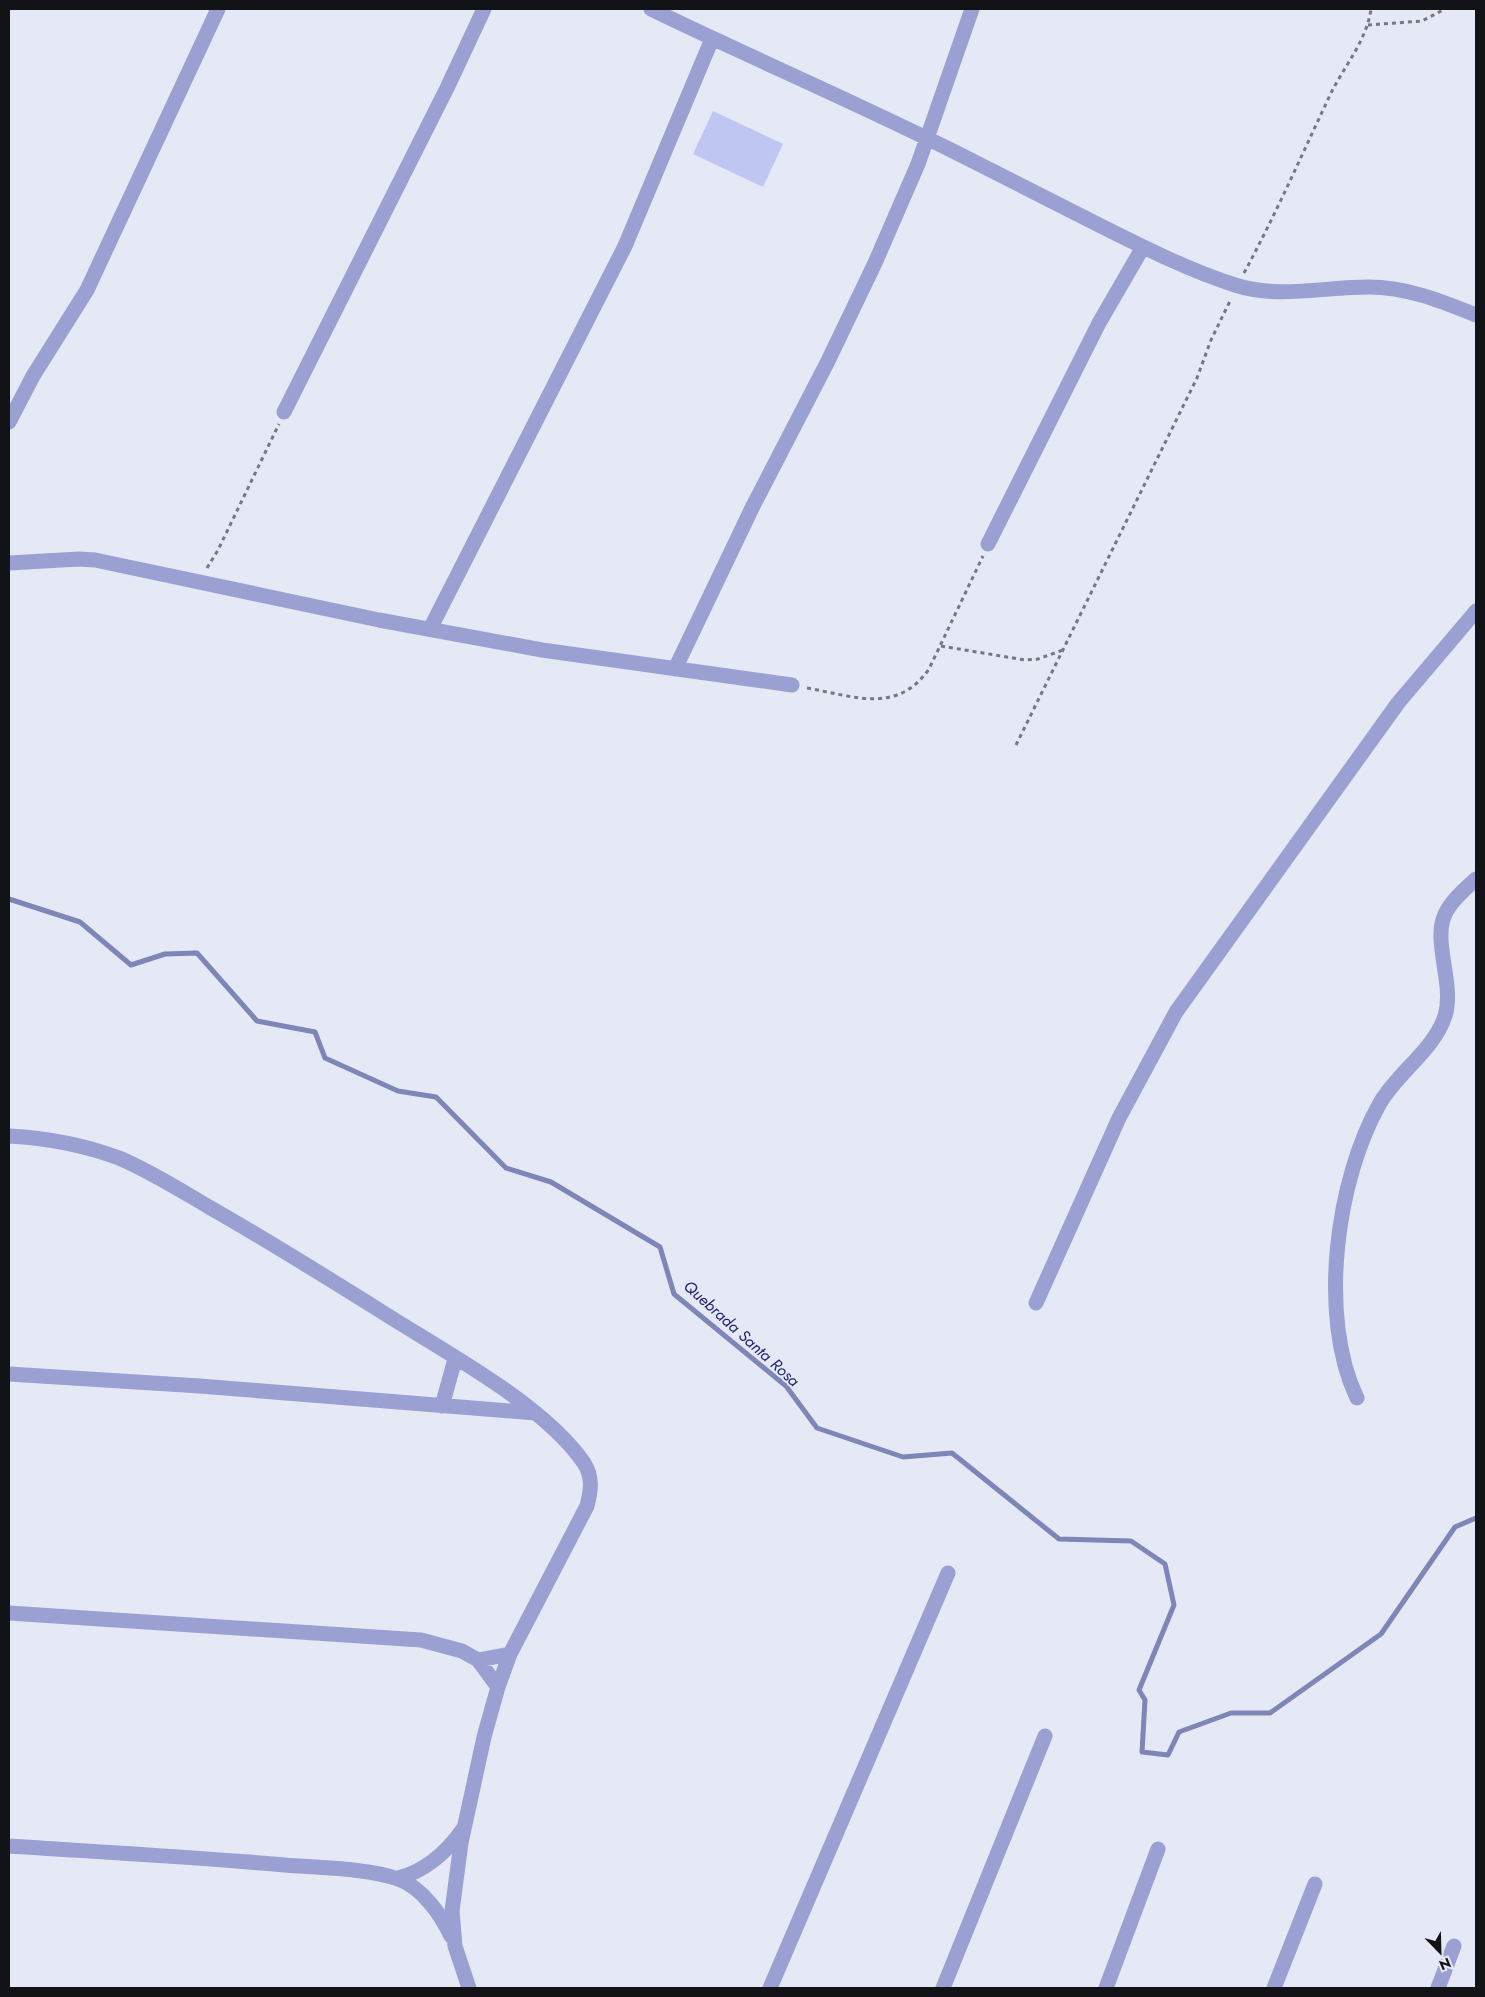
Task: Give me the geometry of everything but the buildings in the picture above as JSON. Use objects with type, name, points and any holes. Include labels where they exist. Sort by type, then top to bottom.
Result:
[{"type":"street","points":[[9,422],[33,376],[87,290],[218,9]]},
{"type":"street","points":[[284,412],[447,88],[484,9]]},
{"type":"street","points":[[651,9],[928,139],[1199,272],[1238,286],[1281,292],[1369,287],[1388,288],[1440,300],[1476,315]]},
{"type":"street","points":[[675,669],[752,508],[827,363],[875,264],[928,139],[972,9]]},
{"type":"street","points":[[430,629],[625,246],[712,39]]},
{"type":"street","points":[[988,544],[1094,332],[1143,246]]},
{"type":"street","points":[[9,563],[79,559],[126,566],[197,582],[542,650],[792,685]]},
{"type":"street","points":[[1036,1303],[1119,1118],[1176,1012],[1398,703],[1476,611]]},
{"type":"street","points":[[1357,1398],[1342,1360],[1334,1305],[1335,1273],[1349,1182],[1362,1142],[1381,1101],[1442,1026],[1448,1005],[1441,945],[1442,921],[1454,898],[1476,878]]},
{"type":"street","points":[[9,1136],[62,1142],[92,1149],[143,1170],[287,1252],[490,1380],[555,1428],[585,1465],[591,1491],[587,1506],[510,1654],[498,1687],[484,1737],[464,1827],[452,1911],[455,1946]]},
{"type":"street","points":[[442,1406],[455,1359]]},
{"type":"street","points":[[9,1374],[200,1386],[535,1414]]},
{"type":"street","points":[[770,1988],[948,1573]]},
{"type":"street","points":[[9,1613],[421,1640],[455,1648],[478,1660],[498,1687]]},
{"type":"street","points":[[478,1660],[510,1654]]},
{"type":"street","points":[[943,1988],[1045,1736]]},
{"type":"street","points":[[398,1878],[413,1874],[439,1857],[464,1827]]},
{"type":"street","points":[[9,1846],[233,1860],[352,1870],[398,1878],[408,1883],[434,1909],[445,1924],[455,1946],[469,1988]]},
{"type":"street","points":[[1106,1988],[1158,1849]]},
{"type":"street","points":[[1274,1988],[1315,1884]]},
{"type":"street","points":[[1438,1988],[1454,1946]]},
{"type":"path","points":[[1016,745],[1196,378],[1211,340],[1272,221],[1339,78],[1368,25],[1371,9]]},
{"type":"path","points":[[1368,25],[1422,22],[1445,9]]},
{"type":"path","points":[[197,582],[218,550],[284,412]]},
{"type":"path","points":[[792,685],[882,700],[898,696],[920,681],[941,646],[988,544]]},
{"type":"path","points":[[941,646],[1025,660],[1038,659],[1064,650]]},
{"type":"shaded area","points":[[713,111],[783,144],[763,187],[693,154]]},
{"type":"waterway","name":"Quebrada Santa Rosa","points":[[9,899],[80,922],[131,965],[165,954],[197,953],[257,1021],[315,1032],[325,1058],[398,1091],[436,1097],[506,1168],[551,1182],[660,1247],[674,1294],[786,1386],[817,1428],[903,1457],[952,1453],[1059,1539],[1131,1541],[1165,1564],[1174,1605],[1139,1690],[1145,1700],[1142,1752],[1168,1755],[1179,1732],[1231,1713],[1270,1713],[1381,1634],[1455,1527],[1476,1518]]}]
